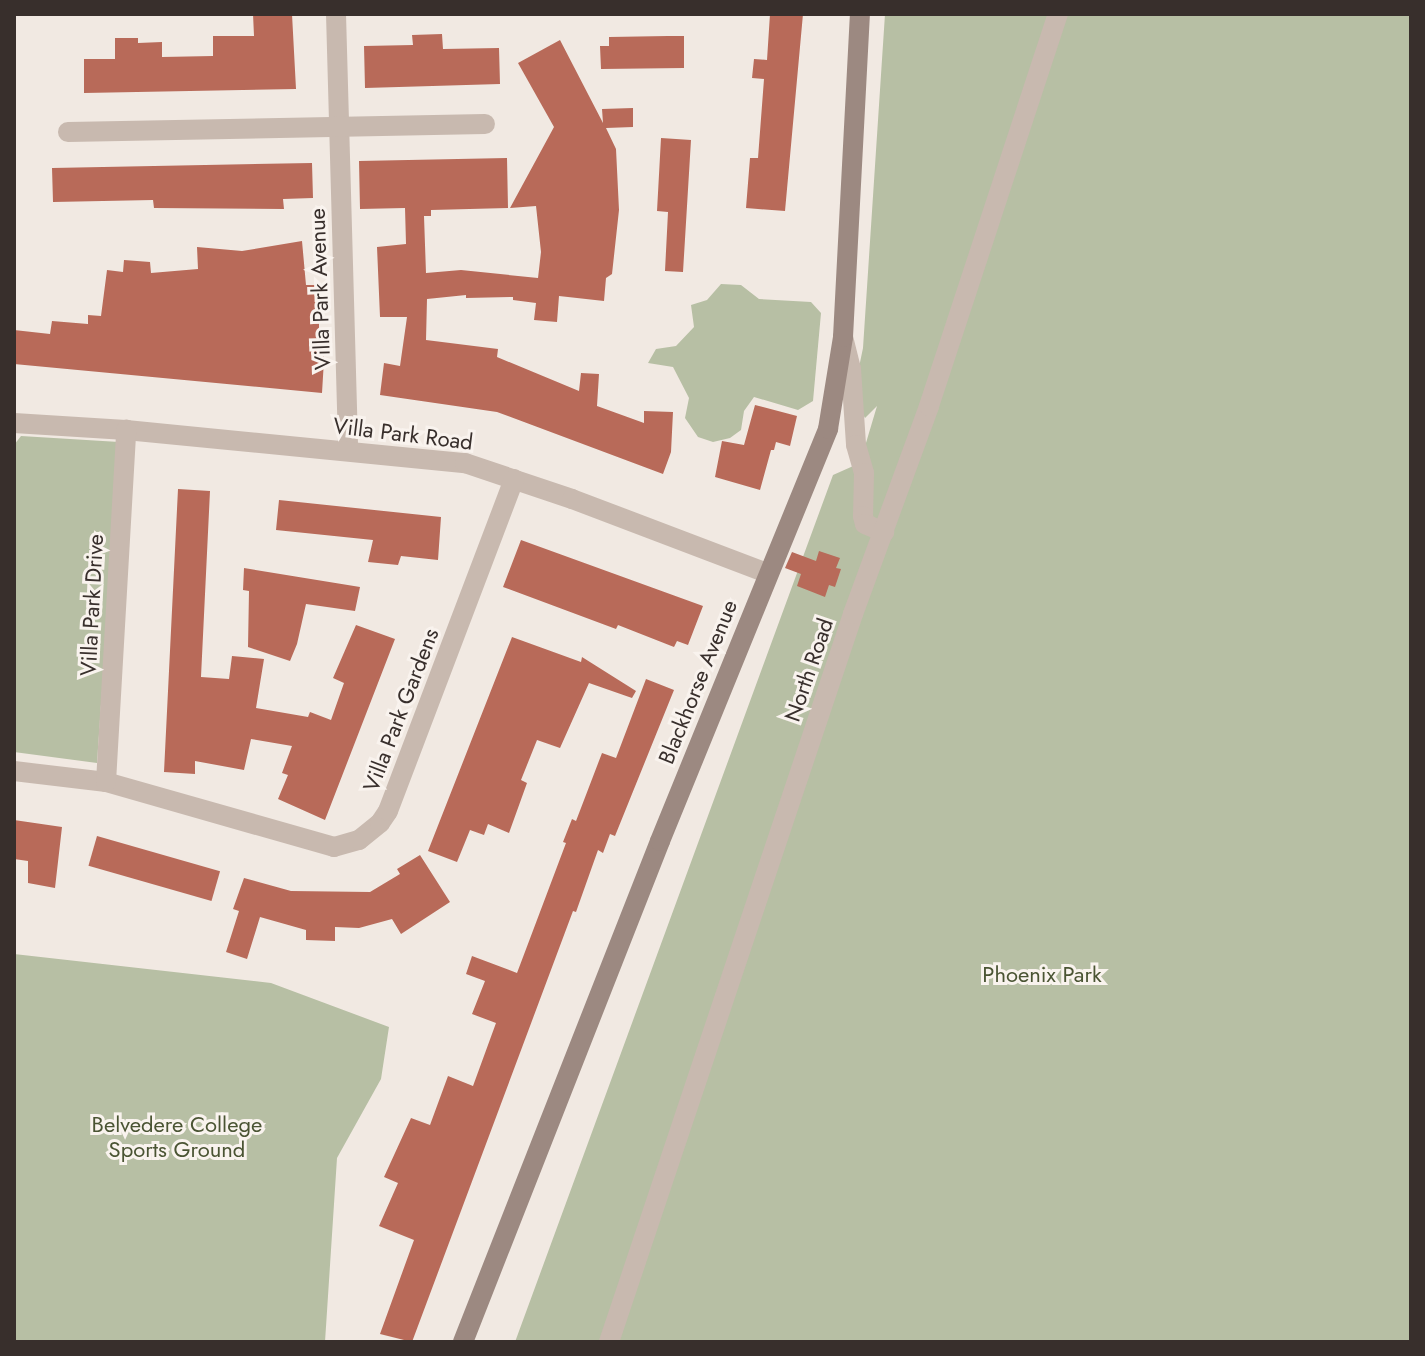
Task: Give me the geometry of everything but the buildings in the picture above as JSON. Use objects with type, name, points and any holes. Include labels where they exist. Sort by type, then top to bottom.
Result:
[{"type":"main road","name":"Blackhorse Avenue","points":[[463,1342],[767,573],[828,429],[843,337],[860,14]]},
{"type":"street","name":"Villa Park Avenue","points":[[336,14],[348,450]]},
{"type":"street","name":"North Road","points":[[609,1342],[1058,14]]},
{"type":"street","points":[[68,132],[485,124]]},
{"type":"street","points":[[843,337],[851,369],[856,445],[864,473],[865,524],[884,532]]},
{"type":"street","name":"Villa Park Road","points":[[14,423],[126,430],[465,463],[767,573]]},
{"type":"street","points":[[828,429],[856,445]]},
{"type":"street","name":"Villa Park Drive","points":[[106,782],[126,430]]},
{"type":"street","name":"Villa Park Gardens","points":[[14,771],[106,782],[334,847],[349,845],[372,831],[388,811],[514,479]]},
{"type":"green space","name":"Phoenix Park","points":[[885,14],[1411,14],[1411,1342],[515,1342],[833,475],[860,463],[877,406],[865,418],[853,396],[863,348]]},
{"type":"green space","points":[[721,284],[741,285],[759,299],[811,302],[821,313],[813,401],[798,410],[754,397],[744,411],[741,430],[730,438],[713,442],[698,437],[685,418],[689,398],[673,367],[648,363],[656,349],[676,346],[694,327],[691,305],[707,300]]},
{"type":"green space","points":[[21,436],[119,442],[97,763],[14,752],[14,445]]},
{"type":"green space","name":"Belvedere College Sports Ground","points":[[14,954],[271,983],[389,1027],[381,1079],[337,1158],[325,1342],[14,1342]]}]
